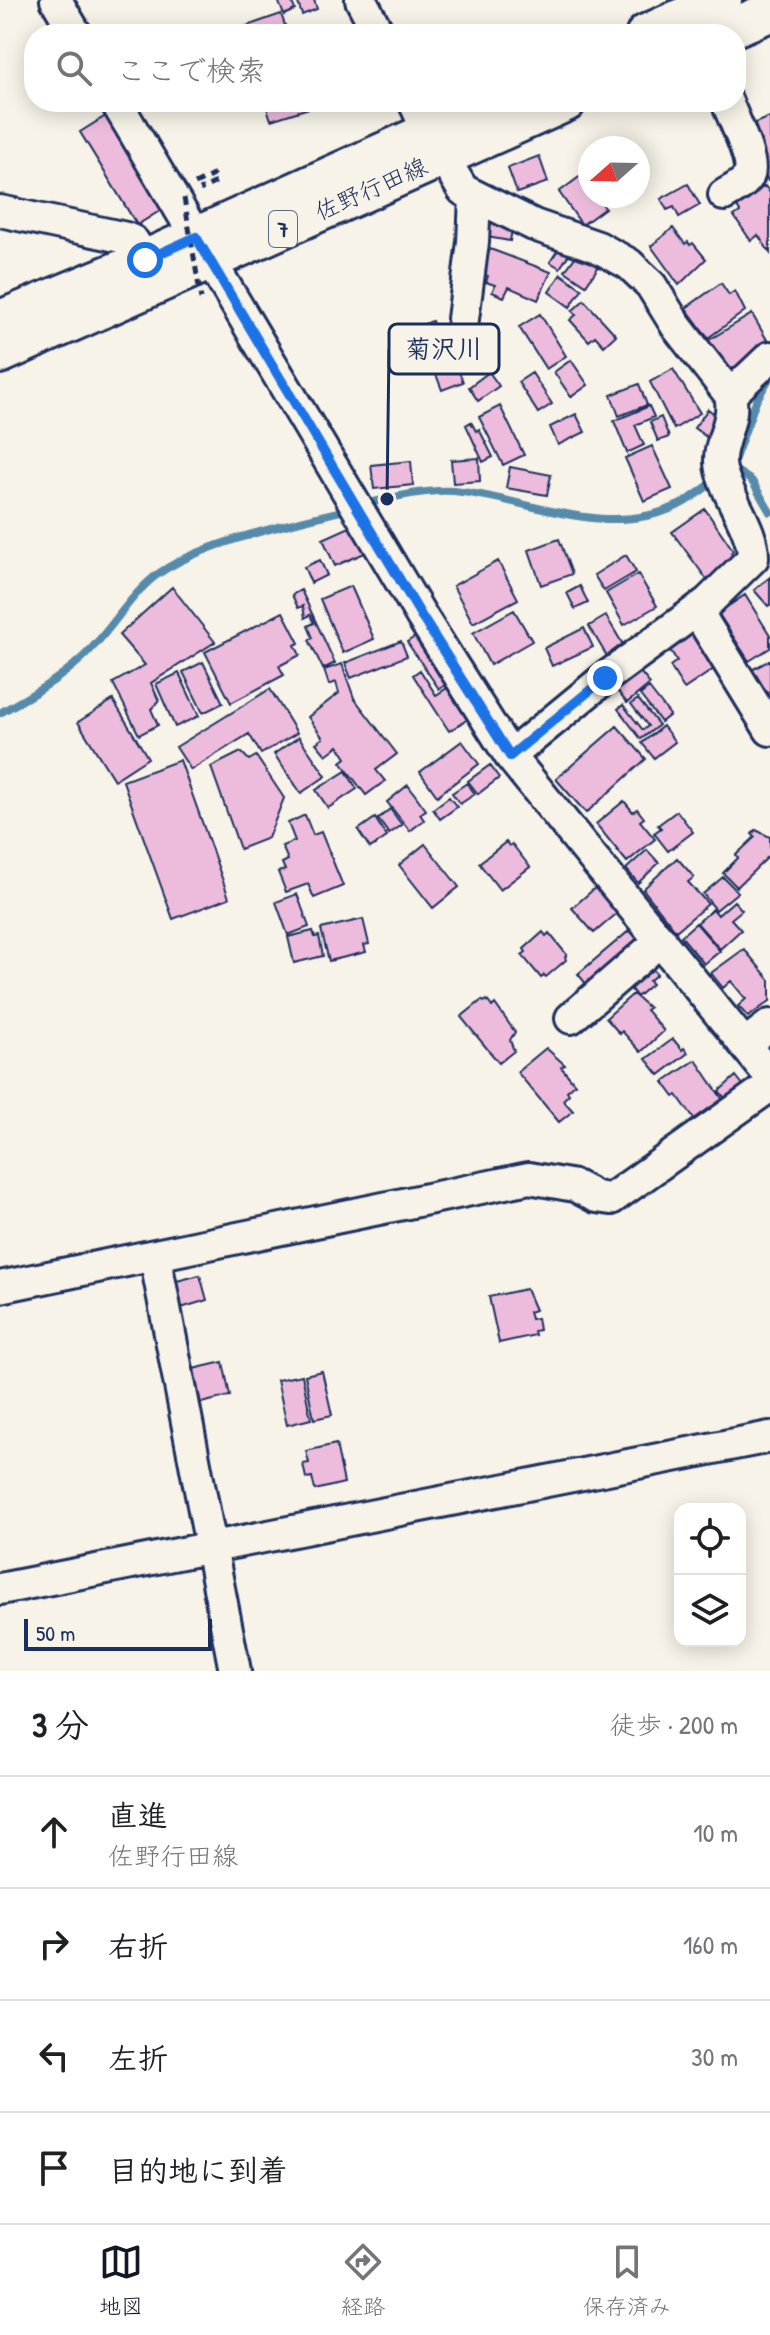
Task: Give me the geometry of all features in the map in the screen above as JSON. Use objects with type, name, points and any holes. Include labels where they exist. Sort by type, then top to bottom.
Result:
[{"type":"main road","points":[[668,24],[722,0]]},
{"type":"main road","points":[[742,24],[770,12]]},
{"type":"main road","name":"佐野行田線","points":[[0,354],[428,130],[471,112]]},
{"type":"main road","name":"佐野行田線","points":[[428,130],[517,112]]},
{"type":"main road","name":"佐野行田線","points":[[0,320],[145,260],[203,248]]},
{"type":"street","points":[[56,0],[70,24]]},
{"type":"street","points":[[361,0],[374,24]]},
{"type":"street","points":[[122,112],[422,617],[510,756],[770,1076]]},
{"type":"street","points":[[724,195],[747,180],[751,171],[731,112]]},
{"type":"street","points":[[428,130],[463,190],[534,225],[598,247],[629,264],[651,285],[677,327],[730,395],[733,406],[720,459],[724,480],[754,545],[753,558],[701,609],[703,621],[770,730]]},
{"type":"street","points":[[463,319],[473,242],[475,197]]},
{"type":"street","points":[[0,211],[126,238],[133,241],[145,260]]},
{"type":"street","points":[[730,395],[770,357]]},
{"type":"street","points":[[510,756],[605,678],[708,602]]},
{"type":"street","points":[[571,1018],[661,940]]},
{"type":"street","points":[[745,1044],[770,1025]]},
{"type":"street","points":[[0,1287],[529,1178],[575,1186],[596,1197],[611,1199],[770,1086]]},
{"type":"street","points":[[155,1256],[235,1671]]},
{"type":"street","points":[[0,1589],[770,1437]]},
{"type":"path","points":[[186,188],[213,175],[216,182],[184,198],[201,299]]},
{"type":"building","points":[[278,0],[291,0],[295,10],[284,15]]},
{"type":"building","points":[[297,0],[314,0],[317,9],[302,15]]},
{"type":"building","points":[[281,14],[284,24],[252,24]]},
{"type":"building","points":[[268,112],[296,112],[271,120]]},
{"type":"building","points":[[109,114],[166,207],[137,225],[80,132]]},
{"type":"building","points":[[770,117],[770,180],[768,181],[747,126]]},
{"type":"building","points":[[539,156],[548,182],[517,193],[508,168]]},
{"type":"building","points":[[578,178],[578,208],[605,208],[582,225],[559,192]]},
{"type":"building","points":[[688,184],[700,205],[679,217],[674,207],[667,210],[661,199]]},
{"type":"building","points":[[765,186],[770,193],[770,253],[758,235],[751,241],[734,216],[740,212],[736,205]]},
{"type":"building","points":[[485,213],[514,218],[510,241],[481,236]]},
{"type":"building","points":[[673,228],[685,244],[693,243],[706,259],[679,285],[651,246]]},
{"type":"building","points":[[563,242],[573,248],[560,268],[550,262]]},
{"type":"building","points":[[490,249],[551,272],[538,300],[509,287],[504,297],[492,292],[495,285],[486,282],[488,276],[481,273]]},
{"type":"building","points":[[581,249],[601,263],[586,285],[565,271]]},
{"type":"building","points":[[561,274],[582,289],[570,307],[549,292]]},
{"type":"building","points":[[721,283],[729,295],[735,291],[745,311],[708,338],[686,308]]},
{"type":"building","points":[[584,300],[616,335],[604,346],[595,336],[589,341],[570,320],[576,315],[572,311]]},
{"type":"building","points":[[540,314],[566,356],[546,369],[519,327]]},
{"type":"building","points":[[752,314],[770,345],[723,374],[704,343]]},
{"type":"building","points":[[432,321],[438,336],[423,341],[417,327]]},
{"type":"building","points":[[445,335],[463,382],[442,390],[424,343]]},
{"type":"building","points":[[571,360],[588,385],[571,397],[554,372]]},
{"type":"building","points":[[673,369],[700,413],[674,429],[650,382]]},
{"type":"building","points":[[489,372],[499,386],[478,401],[469,387]]},
{"type":"building","points":[[532,373],[552,404],[538,413],[518,382]]},
{"type":"building","points":[[639,384],[647,405],[619,416],[611,395]]},
{"type":"building","points":[[500,406],[524,455],[503,465],[479,417]]},
{"type":"building","points":[[649,406],[654,417],[635,425],[644,445],[627,453],[614,421]]},
{"type":"building","points":[[708,409],[721,419],[708,438],[694,428]]},
{"type":"building","points":[[576,414],[585,432],[558,445],[550,427]]},
{"type":"building","points":[[661,417],[669,437],[658,441],[650,422]]},
{"type":"building","points":[[471,422],[476,431],[479,429],[493,457],[483,462],[466,425]]},
{"type":"building","points":[[652,446],[672,489],[644,501],[625,458]]},
{"type":"building","points":[[479,458],[480,481],[453,483],[451,460]]},
{"type":"building","points":[[411,461],[413,485],[374,489],[371,465]]},
{"type":"building","points":[[510,467],[551,475],[547,495],[506,488]]},
{"type":"building","points":[[705,509],[737,561],[708,581],[672,532]]},
{"type":"building","points":[[354,525],[367,552],[335,566],[323,539]]},
{"type":"building","points":[[559,539],[572,574],[541,585],[529,550]]},
{"type":"building","points":[[626,555],[636,572],[604,591],[594,575]]},
{"type":"building","points":[[320,560],[327,575],[311,583],[304,567]]},
{"type":"building","points":[[498,561],[518,599],[473,623],[453,586]]},
{"type":"building","points":[[638,574],[657,606],[624,625],[606,593]]},
{"type":"building","points":[[770,577],[770,605],[768,606],[754,590]]},
{"type":"building","points":[[351,586],[374,639],[343,653],[320,599]]},
{"type":"building","points":[[580,586],[588,603],[575,609],[567,593]]},
{"type":"building","points":[[172,587],[215,642],[151,683],[159,701],[151,709],[158,725],[139,735],[113,683],[145,665],[119,635]]},
{"type":"building","points":[[301,590],[335,663],[323,669],[309,640],[313,638],[308,626],[314,623],[310,615],[305,618],[303,606],[298,608],[292,595]]},
{"type":"building","points":[[745,595],[770,635],[770,648],[749,661],[718,613]]},
{"type":"building","points":[[514,610],[532,641],[490,665],[473,633]]},
{"type":"building","points":[[283,612],[299,643],[295,645],[300,655],[279,666],[284,675],[231,703],[205,652]]},
{"type":"building","points":[[606,616],[628,653],[611,663],[589,626]]},
{"type":"building","points":[[695,625],[720,665],[684,689],[670,666],[677,661],[666,643]]},
{"type":"building","points":[[584,628],[593,647],[552,666],[544,648]]},
{"type":"building","points":[[421,633],[453,680],[439,689],[407,642]]},
{"type":"building","points":[[401,641],[407,656],[351,678],[345,663]]},
{"type":"building","points":[[770,660],[770,691],[759,696],[746,673]]},
{"type":"building","points":[[203,662],[223,703],[203,713],[183,672]]},
{"type":"building","points":[[342,664],[354,698],[397,754],[376,770],[385,781],[366,795],[341,762],[346,758],[338,746],[326,755],[316,743],[323,738],[308,717],[339,693],[336,682],[329,685],[324,670]]},
{"type":"building","points":[[636,667],[650,684],[627,703],[613,686]]},
{"type":"building","points":[[420,670],[436,695],[455,683],[476,714],[449,731],[413,675]]},
{"type":"building","points":[[179,673],[199,716],[175,727],[156,684]]},
{"type":"building","points":[[649,688],[670,715],[661,722],[640,695]]},
{"type":"building","points":[[270,689],[297,733],[261,754],[249,734],[191,770],[176,747]]},
{"type":"building","points":[[638,699],[659,725],[641,739],[618,709],[623,705],[643,730],[648,726],[631,704]]},
{"type":"building","points":[[113,700],[148,758],[114,780],[78,722]]},
{"type":"building","points":[[617,726],[646,759],[586,813],[556,779]]},
{"type":"building","points":[[663,726],[675,742],[654,758],[642,743]]},
{"type":"building","points":[[299,737],[326,776],[301,793],[274,754]]},
{"type":"building","points":[[462,741],[479,764],[437,796],[420,772]]},
{"type":"building","points":[[241,752],[249,760],[256,756],[284,798],[268,838],[240,849],[211,767]]},
{"type":"building","points":[[180,760],[229,898],[173,919],[123,781]]},
{"type":"building","points":[[490,765],[499,778],[478,794],[468,781]]},
{"type":"building","points":[[346,771],[357,789],[328,808],[316,790]]},
{"type":"building","points":[[467,783],[475,794],[460,804],[452,793]]},
{"type":"building","points":[[408,785],[426,810],[420,814],[424,820],[410,831],[387,802]]},
{"type":"building","points":[[449,797],[457,807],[440,819],[433,809]]},
{"type":"building","points":[[624,801],[633,812],[637,809],[644,818],[640,821],[655,839],[627,862],[596,824]]},
{"type":"building","points":[[390,809],[402,825],[389,834],[378,819]]},
{"type":"building","points":[[677,811],[693,832],[668,851],[654,833],[661,828],[658,825]]},
{"type":"building","points":[[305,815],[313,835],[321,832],[343,886],[314,898],[308,884],[286,892],[278,872],[285,870],[282,863],[288,860],[282,846],[295,841],[288,823]]},
{"type":"building","points":[[375,818],[387,837],[370,848],[358,830]]},
{"type":"building","points":[[756,830],[770,837],[770,855],[737,887],[723,873],[755,837],[752,834]]},
{"type":"building","points":[[506,842],[509,846],[512,844],[530,867],[500,890],[479,863]]},
{"type":"building","points":[[425,844],[459,887],[433,908],[399,865]]},
{"type":"building","points":[[647,850],[659,863],[638,883],[626,869]]},
{"type":"building","points":[[677,858],[694,877],[688,882],[708,904],[676,931],[643,889]]},
{"type":"building","points":[[723,877],[738,892],[716,910],[703,894]]},
{"type":"building","points":[[595,888],[598,892],[602,888],[621,910],[594,933],[572,908]]},
{"type":"building","points":[[297,894],[309,927],[288,935],[276,902]]},
{"type":"building","points":[[734,901],[742,910],[731,919],[741,930],[720,949],[697,923],[713,909],[718,915]]},
{"type":"building","points":[[363,919],[369,944],[364,945],[366,952],[329,961],[321,929]]},
{"type":"building","points":[[696,923],[720,951],[704,964],[681,936]]},
{"type":"building","points":[[630,930],[644,945],[591,990],[578,974]]},
{"type":"building","points":[[313,931],[315,937],[319,936],[323,956],[294,963],[288,937]]},
{"type":"building","points":[[543,932],[546,936],[549,933],[567,955],[566,960],[541,978],[522,955],[526,952],[524,949]]},
{"type":"building","points":[[744,949],[770,980],[770,1001],[748,1017],[738,1006],[746,999],[731,981],[723,988],[711,973]]},
{"type":"building","points":[[646,962],[657,974],[649,981],[652,984],[637,997],[624,981]]},
{"type":"building","points":[[633,994],[649,1008],[646,1010],[664,1031],[641,1052],[606,1018]]},
{"type":"building","points":[[482,1000],[487,1000],[492,1007],[495,1004],[515,1032],[510,1040],[514,1051],[499,1063],[461,1017]]},
{"type":"building","points":[[673,1039],[688,1053],[659,1075],[646,1059]]},
{"type":"building","points":[[546,1048],[565,1065],[561,1067],[575,1084],[563,1100],[573,1111],[559,1122],[517,1072]]},
{"type":"building","points":[[696,1060],[725,1103],[697,1123],[677,1095],[674,1097],[663,1082]]},
{"type":"building","points":[[736,1076],[747,1090],[730,1104],[719,1091]]},
{"type":"building","points":[[200,1275],[207,1300],[181,1308],[173,1282]]},
{"type":"building","points":[[526,1289],[535,1310],[529,1312],[531,1319],[537,1318],[539,1330],[534,1331],[535,1335],[499,1343],[489,1297]]},
{"type":"building","points":[[223,1362],[230,1396],[201,1403],[193,1369]]},
{"type":"building","points":[[322,1371],[332,1415],[314,1419],[305,1375]]},
{"type":"building","points":[[302,1375],[311,1419],[287,1425],[277,1380]]},
{"type":"building","points":[[336,1444],[344,1483],[315,1490],[312,1477],[306,1478],[303,1464],[309,1463],[306,1451]]},
{"type":"waterway","points":[[733,464],[756,401],[770,377]]},
{"type":"waterway","points":[[729,470],[732,468],[752,481],[770,512]]},
{"type":"waterway","points":[[362,505],[420,493],[454,491],[566,514],[621,519],[649,515],[677,506],[718,478]]},
{"type":"waterway","points":[[0,713],[72,667],[91,650],[144,586],[173,565],[220,544],[349,509]]},
{"type":"place","name":"菊沢川","points":[[387,499]]},
{"type":"route","points":[[145,260],[196,237],[422,617],[510,756],[605,678]]}]
